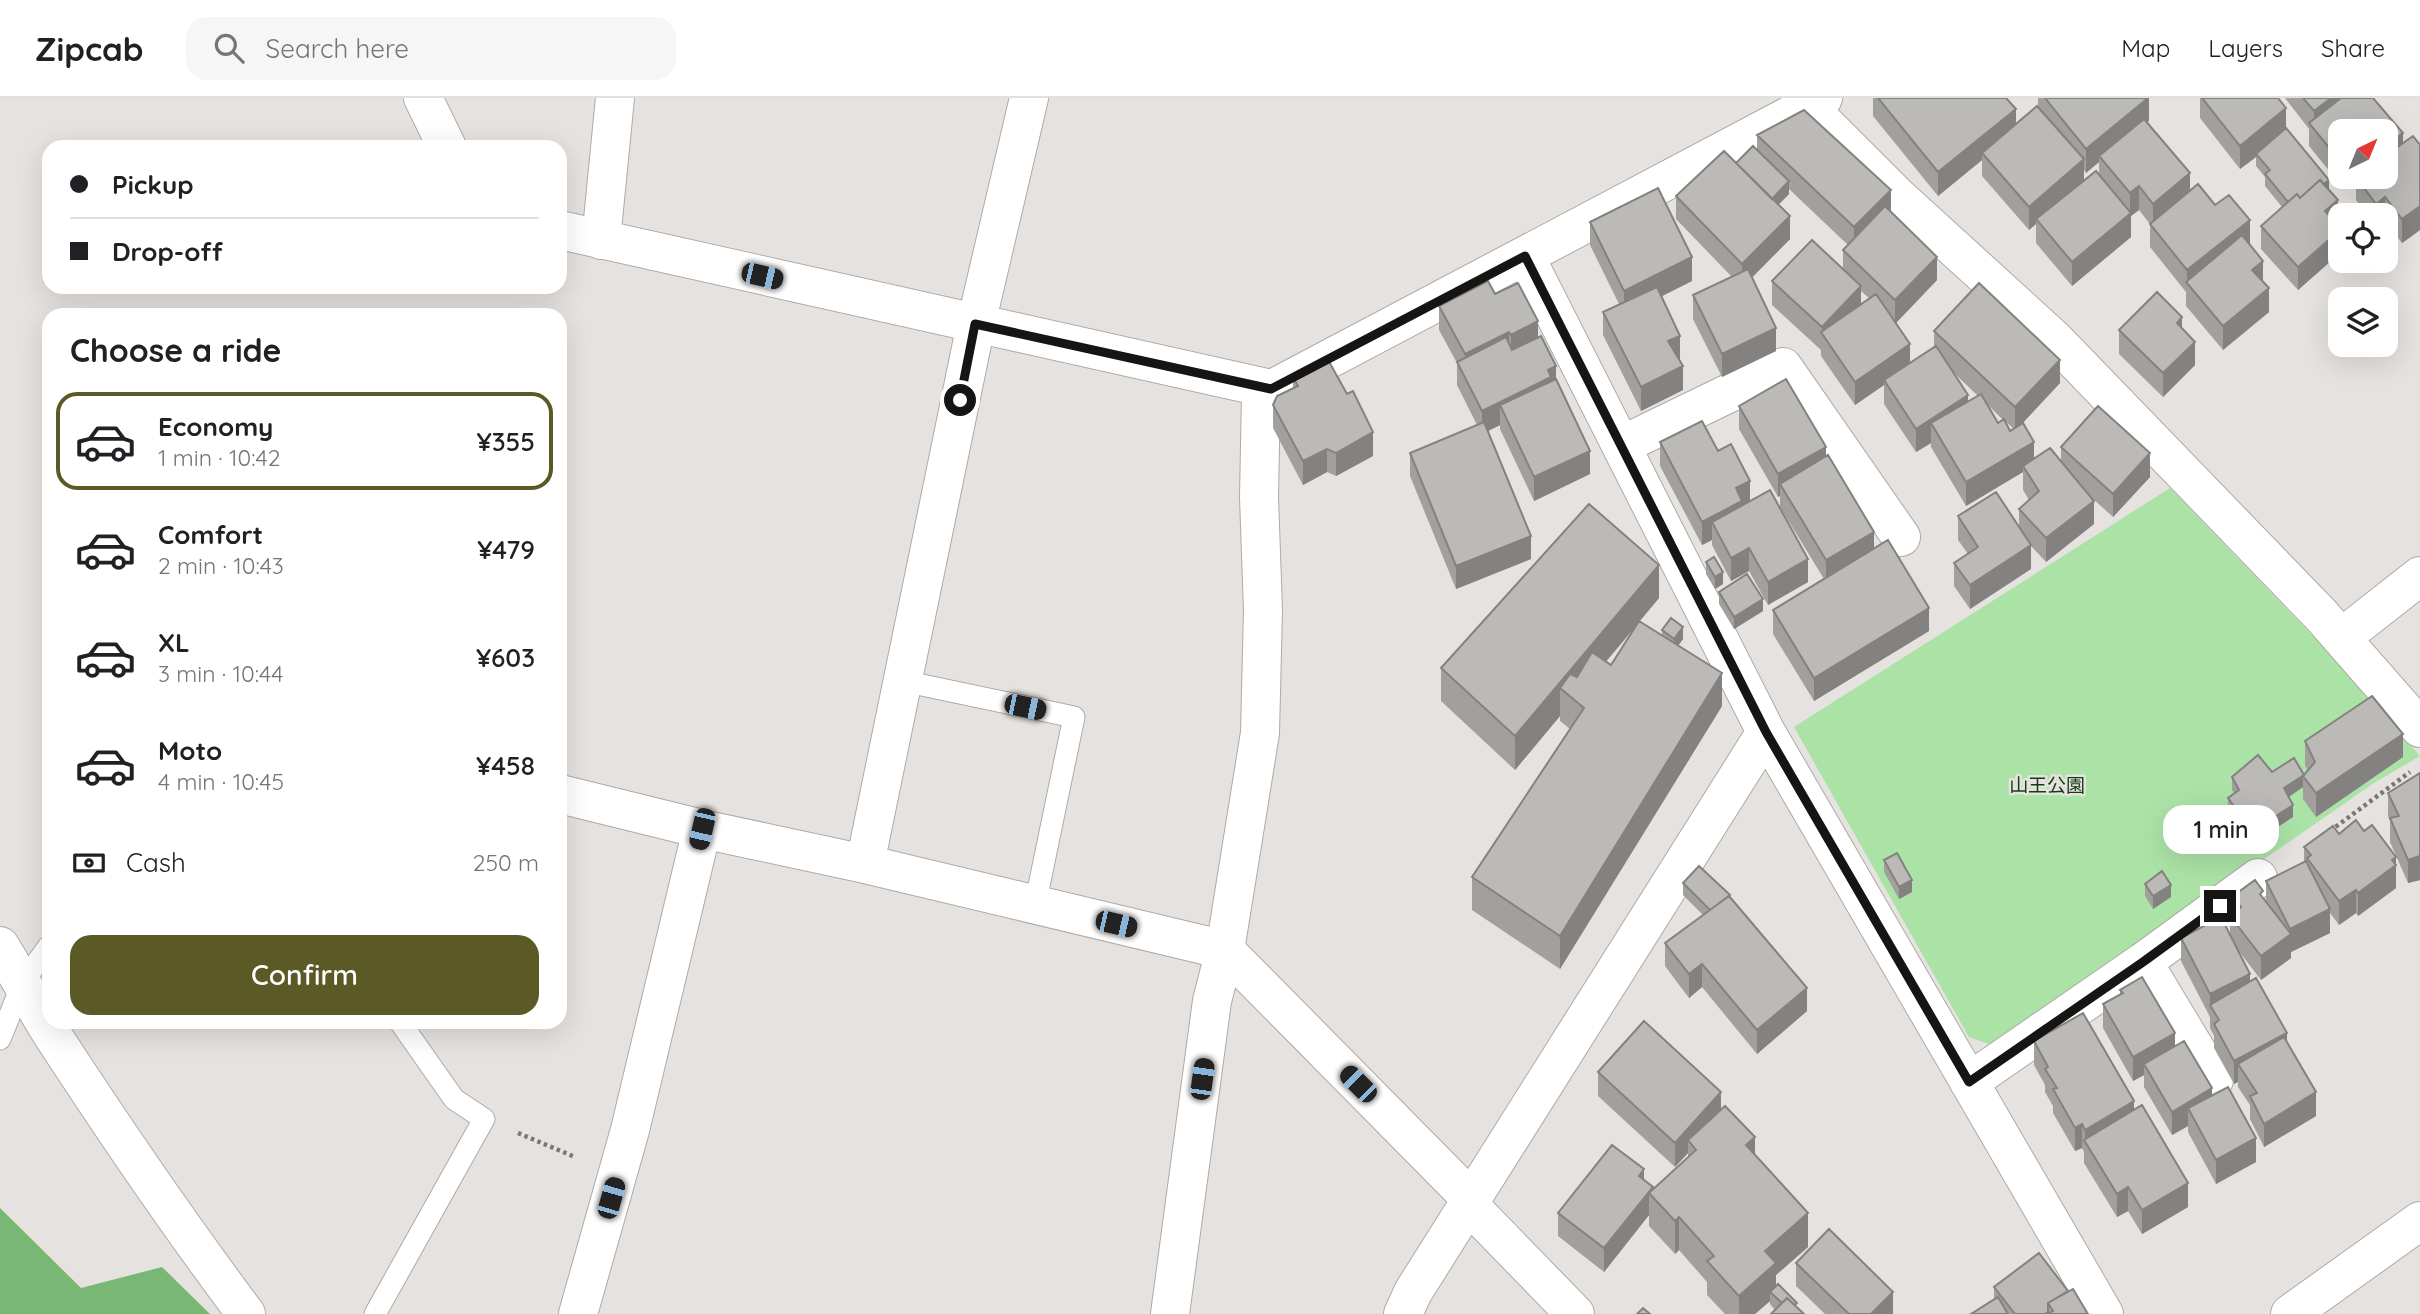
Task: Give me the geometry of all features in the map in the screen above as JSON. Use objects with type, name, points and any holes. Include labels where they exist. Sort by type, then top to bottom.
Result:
[{"type":"street","points":[[423,98],[444,140]]},
{"type":"street","points":[[601,240],[615,98]]},
{"type":"street","points":[[865,863],[975,324],[1029,98]]},
{"type":"street","points":[[1170,1314],[1212,1001],[1225,950],[1260,733],[1263,610],[1259,497],[1261,395],[1374,342],[1525,256],[1806,103],[1896,195],[2054,339],[2341,638],[2420,729]]},
{"type":"street","points":[[567,232],[1271,389]]},
{"type":"street","points":[[1525,256],[1766,732],[2104,1314]]},
{"type":"street","points":[[1622,445],[1783,367],[1901,537]]},
{"type":"street","points":[[2341,638],[2420,576]]},
{"type":"street","points":[[1403,1314],[1413,1292],[1766,732]]},
{"type":"street","points":[[567,796],[702,829],[865,863],[1225,950],[1471,1202],[1576,1314]]},
{"type":"street","points":[[578,1314],[630,1130],[702,829]]},
{"type":"street","points":[[1969,1082],[2143,962],[2258,878]]},
{"type":"street","points":[[0,946],[42,1016]]},
{"type":"street","points":[[2143,962],[2214,1080]]},
{"type":"street","points":[[49,1029],[205,1259],[246,1314]]},
{"type":"street","points":[[2290,1314],[2420,1221]]},
{"type":"lane","points":[[903,681],[1074,717],[1035,905]]},
{"type":"lane","points":[[0,1039],[23,982],[42,956]]},
{"type":"lane","points":[[375,1314],[484,1119],[454,1099],[405,1029]]},
{"type":"path","points":[[2319,838],[2413,771]]},
{"type":"path","points":[[510,1129],[618,1175]]},
{"type":"green space","name":"山王公園","points":[[2170,488],[2330,654],[2420,756],[2374,783],[1994,1046],[1969,1037],[1794,727]]},
{"type":"green space","points":[[0,1208],[81,1288],[162,1267],[210,1314],[0,1314]]},
{"type":"building","points":[[1878,98],[2006,98],[2016,109],[1938,172]]},
{"type":"building","points":[[2045,98],[2148,98],[2086,149]]},
{"type":"building","points":[[2202,98],[2278,98],[2286,108],[2240,146]]},
{"type":"building","points":[[2303,98],[2331,98],[2314,111]]},
{"type":"building","points":[[2341,98],[2373,98],[2391,119],[2328,119],[2328,146],[2309,123]]},
{"type":"building","points":[[2037,106],[2084,159],[2029,207],[1982,153]]},
{"type":"building","points":[[1804,110],[1891,190],[1854,227],[1757,135]]},
{"type":"building","points":[[2144,119],[2190,173],[2153,204],[2139,186],[2130,193],[2099,156]]},
{"type":"building","points":[[2286,128],[2328,181],[2324,184],[2320,180],[2300,198],[2297,194],[2288,202],[2265,174],[2270,170],[2256,154]]},
{"type":"building","points":[[2413,136],[2420,145],[2420,206],[2402,219],[2398,214],[2398,203],[2390,203],[2385,197],[2375,203],[2365,189],[2398,189],[2398,147]]},
{"type":"building","points":[[1753,146],[1789,181],[1772,199],[1736,163]]},
{"type":"building","points":[[1724,151],[1790,216],[1742,264],[1676,196]]},
{"type":"building","points":[[2096,171],[2131,213],[2072,262],[2036,219]]},
{"type":"building","points":[[2320,180],[2338,200],[2328,203],[2325,211],[2328,214],[2328,241],[2298,267],[2261,226],[2297,194],[2300,198]]},
{"type":"building","points":[[2198,184],[2215,205],[2229,195],[2250,220],[2187,270],[2150,224]]},
{"type":"building","points":[[1658,188],[1692,257],[1624,291],[1590,222]]},
{"type":"building","points":[[1885,206],[1937,257],[1895,300],[1843,250]]},
{"type":"building","points":[[2242,235],[2263,261],[2252,270],[2269,288],[2223,326],[2186,282]]},
{"type":"building","points":[[1812,240],[1861,286],[1822,327],[1772,281]]},
{"type":"building","points":[[1748,269],[1776,328],[1722,354],[1693,295]]},
{"type":"building","points":[[1488,281],[1495,294],[1518,283],[1538,321],[1465,354],[1439,306]]},
{"type":"building","points":[[1979,283],[2060,360],[2015,407],[1934,331]]},
{"type":"building","points":[[1657,287],[1680,336],[1668,341],[1683,366],[1641,387],[1603,312]]},
{"type":"building","points":[[2157,292],[2182,317],[2177,323],[2195,342],[2163,373],[2119,330]]},
{"type":"building","points":[[1876,294],[1910,344],[1855,382],[1821,332]]},
{"type":"building","points":[[1541,336],[1556,366],[1548,370],[1551,377],[1482,411],[1457,362],[1506,337],[1512,350]]},
{"type":"building","points":[[1936,346],[1968,395],[1916,429],[1884,380]]},
{"type":"building","points":[[1327,358],[1347,394],[1353,391],[1373,432],[1336,453],[1327,449],[1303,461],[1273,405],[1277,396],[1298,386],[1293,377]]},
{"type":"building","points":[[1556,379],[1590,451],[1534,477],[1500,405]]},
{"type":"building","points":[[1786,379],[1826,447],[1778,474],[1739,406]]},
{"type":"building","points":[[1981,394],[1998,423],[2004,419],[2010,431],[2023,423],[2034,442],[1966,482],[1931,423]]},
{"type":"building","points":[[2098,406],[2150,453],[2113,494],[2061,447]]},
{"type":"building","points":[[1702,421],[1718,451],[1731,444],[1750,481],[1736,488],[1742,501],[1702,522],[1660,442]]},
{"type":"building","points":[[1484,422],[1531,536],[1456,566],[1410,453]]},
{"type":"building","points":[[2050,448],[2094,501],[2046,538],[2019,509],[2039,491],[2023,466]]},
{"type":"building","points":[[1828,455],[1874,532],[1826,560],[1780,484]]},
{"type":"building","points":[[1770,490],[1808,559],[1768,582],[1749,548],[1731,558],[1712,522]]},
{"type":"building","points":[[1996,492],[2031,545],[1970,585],[1954,563],[1978,547],[1958,516]]},
{"type":"building","points":[[1589,504],[1659,565],[1515,736],[1441,668]]},
{"type":"building","points":[[1888,540],[1929,608],[1814,678],[1773,610]]},
{"type":"building","points":[[1714,557],[1723,572],[1715,577],[1706,562]]},
{"type":"building","points":[[1747,574],[1763,599],[1734,617],[1719,592]]},
{"type":"building","points":[[1671,618],[1683,627],[1674,639],[1662,630]]},
{"type":"building","points":[[1639,621],[1722,673],[1560,936],[1472,877],[1584,708],[1560,688],[1570,674],[1577,677],[1592,652],[1611,665]]},
{"type":"building","points":[[2372,696],[2403,734],[2316,793],[2303,776],[2315,762],[2305,741]]},
{"type":"building","points":[[2258,755],[2272,772],[2294,758],[2304,775],[2284,788],[2293,805],[2264,824],[2256,809],[2243,818],[2228,798],[2239,790],[2232,777]]},
{"type":"building","points":[[2420,773],[2420,856],[2408,860],[2390,818],[2399,816],[2388,793]]},
{"type":"building","points":[[2356,820],[2364,831],[2372,825],[2396,857],[2392,860],[2396,865],[2358,893],[2356,890],[2339,901],[2307,858],[2311,855],[2304,847],[2333,826],[2339,834]]},
{"type":"building","points":[[1897,853],[1912,880],[1899,887],[1884,860]]},
{"type":"building","points":[[2306,861],[2330,909],[2290,929],[2266,881]]},
{"type":"building","points":[[1699,866],[1730,895],[1710,910],[1683,883]]},
{"type":"building","points":[[2162,871],[2171,885],[2153,896],[2145,884]]},
{"type":"building","points":[[2255,880],[2263,891],[2260,894],[2291,934],[2261,956],[2230,916],[2241,907],[2233,896]]},
{"type":"building","points":[[1729,896],[1807,988],[1757,1030],[1702,964],[1689,974],[1665,943]]},
{"type":"building","points":[[2221,917],[2250,974],[2210,994],[2181,938]]},
{"type":"building","points":[[2142,977],[2175,1033],[2133,1057],[2103,1004],[2123,993],[2120,990]]},
{"type":"building","points":[[2256,978],[2287,1033],[2234,1061],[2214,1024],[2219,1020],[2210,1005]]},
{"type":"building","points":[[2083,1013],[2134,1101],[2085,1130],[2082,1124],[2075,1128],[2053,1089],[2057,1088],[2045,1069],[2048,1067],[2034,1041]]},
{"type":"building","points":[[1644,1021],[1721,1092],[1675,1143],[1598,1072]]},
{"type":"building","points":[[2284,1037],[2316,1092],[2264,1124],[2250,1096],[2257,1093],[2238,1064]]},
{"type":"building","points":[[2184,1041],[2212,1088],[2172,1112],[2144,1064]]},
{"type":"building","points":[[2228,1087],[2256,1138],[2216,1160],[2188,1108]]},
{"type":"building","points":[[2142,1105],[2188,1183],[2142,1210],[2128,1187],[2117,1194],[2084,1140]]},
{"type":"building","points":[[1725,1106],[1755,1137],[1746,1145],[1808,1213],[1765,1251],[1776,1263],[1739,1296],[1707,1261],[1714,1256],[1679,1217],[1675,1221],[1649,1193],[1696,1150],[1688,1140]]},
{"type":"building","points":[[1612,1145],[1644,1169],[1639,1176],[1653,1187],[1604,1248],[1558,1213]]},
{"type":"building","points":[[1829,1229],[1893,1292],[1871,1314],[1849,1314],[1796,1263]]},
{"type":"building","points":[[2039,1253],[2068,1291],[2048,1303],[2048,1312],[2045,1314],[2015,1314],[1994,1287]]},
{"type":"building","points":[[1778,1284],[1797,1303],[1795,1305],[1787,1298],[1782,1303],[1770,1292]]},
{"type":"building","points":[[2073,1289],[2088,1314],[2048,1314],[2053,1311],[2048,1303]]},
{"type":"building","points":[[1998,1297],[2008,1314],[1971,1314]]},
{"type":"building","points":[[1787,1298],[1804,1314],[1771,1314]]},
{"type":"building","points":[[1643,1308],[1650,1314],[1637,1314]]},
{"type":"route","points":[[960,400],[975,324],[1271,389],[1525,256],[1766,732],[1969,1082],[2220,906]]}]
